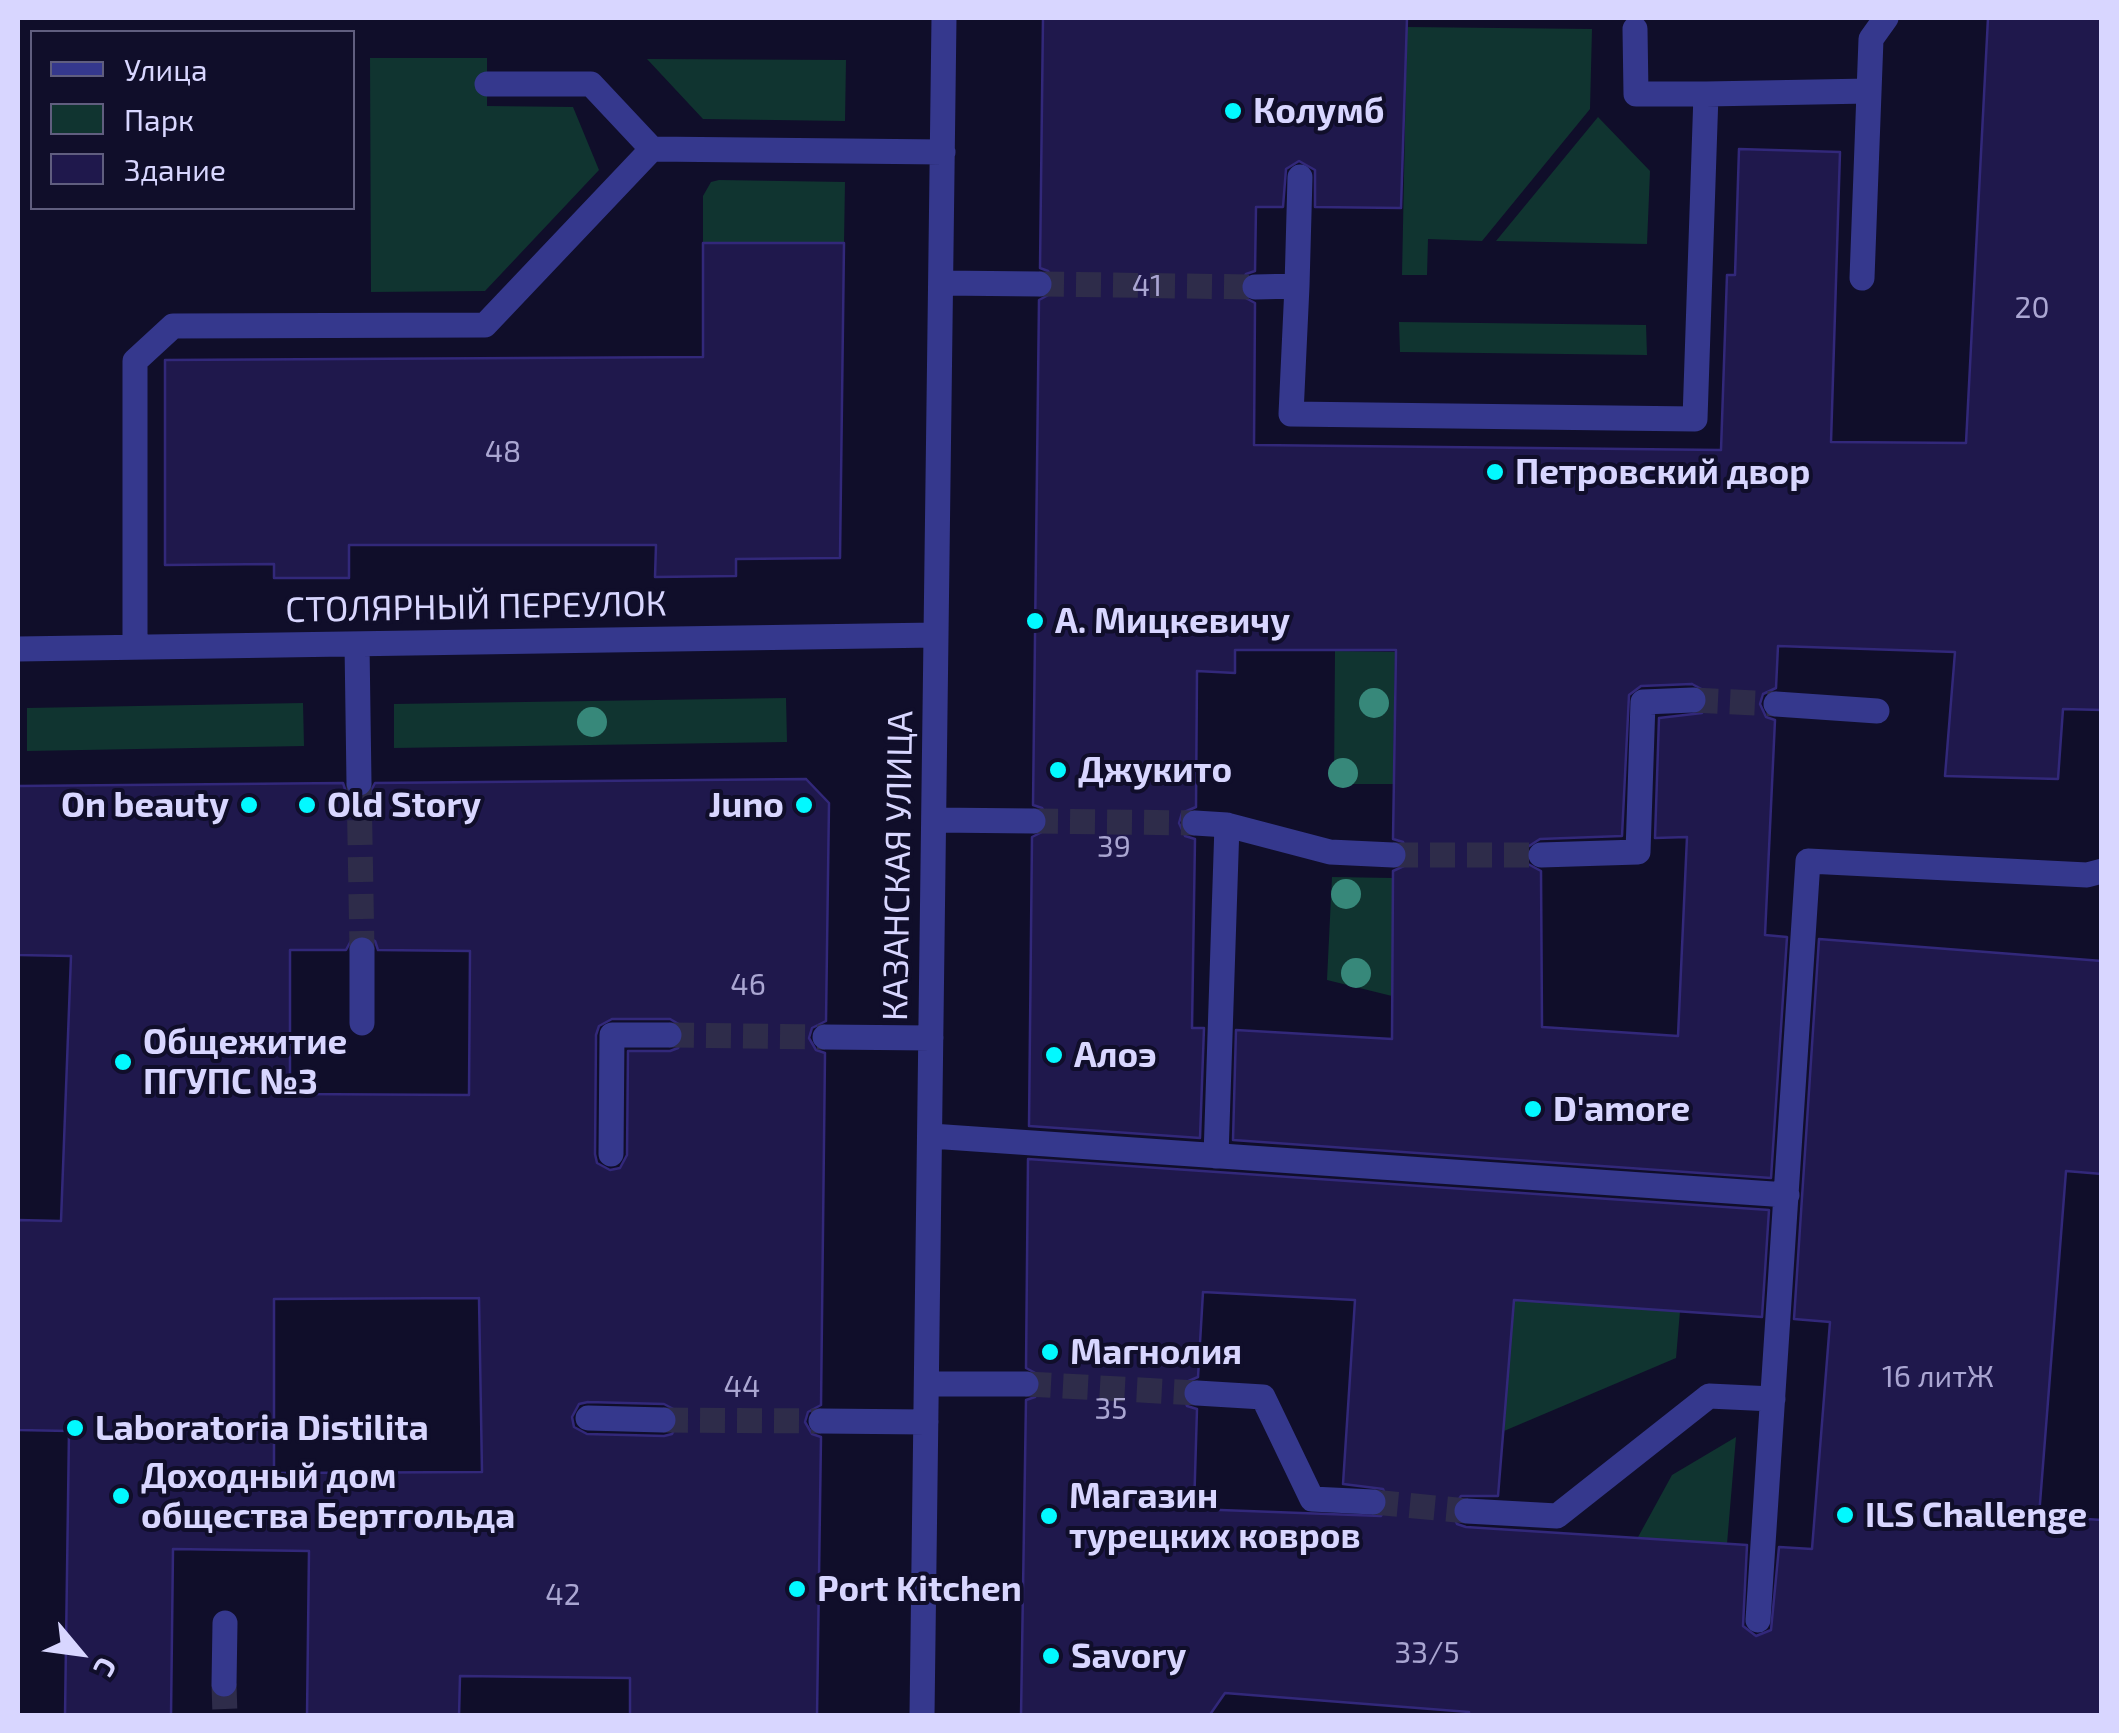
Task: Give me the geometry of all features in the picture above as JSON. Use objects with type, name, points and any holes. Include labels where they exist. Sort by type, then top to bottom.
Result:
[{"type":"street","name":"КАЗАНСКАЯ УЛИЦА","points":[[922,1716],[944,18]]},
{"type":"street","points":[[1862,278],[1871,39],[1886,18]]},
{"type":"street","points":[[1635,30],[1636,94],[1869,91]]},
{"type":"street","points":[[487,84],[590,84],[652,148],[942,152]]},
{"type":"street","points":[[1300,177],[1291,414],[1694,419],[1706,94]]},
{"type":"street","points":[[135,647],[134,362],[173,326],[485,324],[652,148]]},
{"type":"street","points":[[941,283],[1040,284]]},
{"type":"street","points":[[1255,287],[1297,286]]},
{"type":"street","name":"СТОЛЯРНЫЙ ПЕРЕУЛОК","points":[[18,649],[936,635]]},
{"type":"street","points":[[357,644],[359,783]]},
{"type":"street","points":[[1541,854],[1638,852],[1643,702],[1693,700]]},
{"type":"street","points":[[1776,704],[1878,711]]},
{"type":"street","points":[[934,820],[1033,822]]},
{"type":"street","points":[[1195,823],[1227,825],[1330,852],[1393,855]]},
{"type":"street","points":[[1216,1156],[1227,825]]},
{"type":"street","points":[[1758,1620],[1808,861],[2087,874],[2102,871]]},
{"type":"street","points":[[362,950],[362,1023]]},
{"type":"street","points":[[611,1154],[612,1034],[669,1035]]},
{"type":"street","points":[[825,1036],[931,1038]]},
{"type":"street","points":[[931,1136],[1787,1195]]},
{"type":"street","points":[[927,1384],[1026,1384]]},
{"type":"street","points":[[1197,1393],[1262,1397],[1312,1499],[1372,1502]]},
{"type":"street","points":[[1467,1511],[1557,1516],[1708,1396],[1773,1399]]},
{"type":"street","points":[[588,1418],[663,1420]]},
{"type":"street","points":[[821,1421],[926,1422]]},
{"type":"street","points":[[224,1684],[225,1624]]},
{"type":"green space","points":[[1407,27],[1592,29],[1590,109],[1482,241],[1428,239],[1427,275],[1402,275]]},
{"type":"green space","points":[[370,58],[487,58],[487,106],[573,107],[599,170],[485,291],[371,292]]},
{"type":"green space","points":[[647,59],[846,60],[845,121],[703,119]]},
{"type":"green space","points":[[1598,117],[1650,171],[1647,244],[1496,241]]},
{"type":"green space","points":[[711,182],[845,182],[844,243],[703,243],[703,196]]},
{"type":"green space","points":[[1399,322],[1646,325],[1647,355],[1400,352]]},
{"type":"green space","points":[[1335,651],[1395,652],[1393,784],[1334,784]]},
{"type":"green space","points":[[786,698],[787,742],[394,748],[394,704]]},
{"type":"green space","points":[[303,703],[304,746],[27,751],[27,708]]},
{"type":"green space","points":[[1332,877],[1393,878],[1392,996],[1327,980]]},
{"type":"green space","points":[[1513,1299],[1680,1311],[1676,1358],[1504,1431]]},
{"type":"green space","points":[[1736,1437],[1727,1544],[1637,1539],[1672,1475]]},
{"type":"building","points":[[1043,18],[1407,18],[1401,208],[1315,207],[1315,170],[1299,161],[1286,169],[1283,207],[1256,207],[1255,271],[1246,274],[1239,286],[1242,296],[1255,303],[1254,445],[1721,450],[1727,275],[1735,275],[1739,149],[1840,152],[1831,442],[1966,443],[1988,18],[2102,18],[2102,710],[2063,709],[2058,779],[1945,776],[1955,652],[1778,646],[1776,688],[1763,694],[1760,704],[1766,717],[1775,720],[1765,935],[1787,937],[1771,1178],[1233,1140],[1236,1030],[1392,1039],[1393,871],[1406,865],[1409,855],[1403,842],[1393,839],[1396,650],[1235,650],[1235,673],[1197,671],[1196,807],[1182,813],[1179,823],[1185,836],[1195,839],[1192,1028],[1204,1028],[1200,1138],[1029,1126],[1032,837],[1046,830],[1049,820],[1042,808],[1033,805],[1039,300],[1052,293],[1055,283],[1048,271],[1040,268]],"holes":[[[1692,684],[1707,692],[1709,700],[1702,713],[1659,718],[1655,838],[1687,837],[1678,1036],[1542,1027],[1541,871],[1528,864],[1526,848],[1540,839],[1622,836],[1629,695],[1641,686]]]},
{"type":"building","points":[[703,243],[844,243],[840,558],[736,559],[736,576],[655,577],[656,545],[349,545],[349,578],[274,578],[274,564],[165,565],[165,360],[703,357]]},
{"type":"building","points":[[806,779],[829,803],[826,1021],[812,1028],[809,1038],[816,1050],[825,1053],[821,1405],[808,1412],[805,1422],[812,1434],[821,1437],[817,1716],[630,1716],[630,1678],[460,1676],[459,1716],[307,1716],[309,1551],[173,1549],[171,1716],[65,1716],[69,1431],[18,1430],[18,1220],[61,1221],[71,956],[18,955],[18,786],[343,783],[346,792],[358,799],[368,796],[375,783]],"holes":[[[363,934],[375,941],[378,950],[470,951],[469,1095],[290,1094],[290,950],[346,950],[353,937]],[[612,1019],[670,1019],[682,1026],[685,1036],[678,1048],[670,1051],[628,1051],[627,1155],[620,1168],[610,1170],[597,1163],[595,1154],[599,1026]],[[479,1298],[482,1472],[274,1473],[274,1299]],[[579,1404],[664,1404],[677,1411],[679,1421],[672,1434],[664,1436],[587,1434],[574,1427],[572,1417]]]},
{"type":"building","points":[[1819,939],[2102,961],[2102,1174],[2066,1171],[2039,1516],[2102,1520],[2102,1716],[1469,1716],[1469,1712],[1225,1693],[1209,1716],[1021,1716],[1026,1400],[1035,1397],[1042,1385],[1039,1375],[1026,1368],[1028,1159],[1769,1210],[1762,1317],[1514,1300],[1498,1496],[1461,1496],[1451,1511],[1457,1524],[1466,1527],[1747,1545],[1743,1626],[1756,1636],[1771,1630],[1779,1547],[1812,1549],[1830,1322],[1794,1319]],"holes":[[[1203,1292],[1355,1300],[1343,1484],[1383,1489],[1389,1502],[1381,1516],[1194,1509],[1197,1409],[1187,1406],[1181,1393],[1184,1383],[1198,1377]]]},
{"type":"tunnel","points":[[1039,284],[1255,287]]},
{"type":"tunnel","points":[[1693,700],[1776,704]]},
{"type":"tunnel","points":[[359,783],[362,950]]},
{"type":"tunnel","points":[[1033,821],[1195,823]]},
{"type":"tunnel","points":[[1393,855],[1541,855]]},
{"type":"tunnel","points":[[669,1035],[825,1037]]},
{"type":"tunnel","points":[[1026,1384],[1197,1393]]},
{"type":"tunnel","points":[[663,1420],[821,1421]]},
{"type":"tunnel","points":[[1373,1502],[1467,1511]]},
{"type":"tunnel","points":[[224,1684],[225,1716]]},
{"type":"place","name":"Колумб","points":[[1233,111]]},
{"type":"place","name":"Петровский двор","points":[[1495,472]]},
{"type":"place","name":"А. Мицкевичу","points":[[1035,621]]},
{"type":"place","name":"Джукито","points":[[1058,770]]},
{"type":"place","name":"On beauty","points":[[249,805]]},
{"type":"place","name":"Old Story","points":[[307,805]]},
{"type":"place","name":"Juno","points":[[804,805]]},
{"type":"place","name":"Алоэ","points":[[1054,1055]]},
{"type":"place","name":"Общежитие ПГУПС №3","points":[[123,1062]]},
{"type":"place","name":"D'amore","points":[[1533,1109]]},
{"type":"place","name":"Магнолия","points":[[1050,1352]]},
{"type":"place","name":"Laboratoria Distilita","points":[[75,1428]]},
{"type":"place","name":"Доходный дом общества Бертгольда","points":[[121,1496]]},
{"type":"place","name":"ILS Challenge","points":[[1845,1515]]},
{"type":"place","name":"Магазин турецких ковров","points":[[1049,1516]]},
{"type":"place","name":"Port Kitchen","points":[[797,1589]]},
{"type":"place","name":"Savory","points":[[1051,1656]]}]
